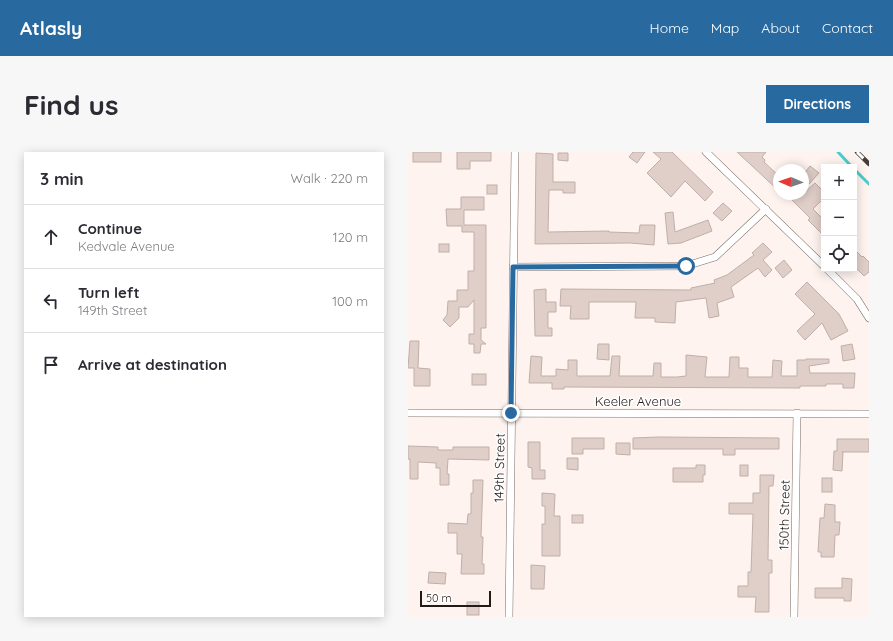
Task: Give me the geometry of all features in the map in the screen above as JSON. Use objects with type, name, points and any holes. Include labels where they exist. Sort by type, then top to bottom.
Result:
[{"type":"street","name":"149th Street","points":[[509,617],[515,152]]},
{"type":"street","points":[[706,152],[821,263]]},
{"type":"street","points":[[513,267],[686,266],[715,257],[766,209]]},
{"type":"street","points":[[830,272],[857,299],[869,318]]},
{"type":"street","name":"Keeler Avenue","points":[[408,413],[869,414]]},
{"type":"street","name":"150th Street","points":[[794,617],[797,413]]},
{"type":"building","points":[[413,152],[441,152],[441,162],[413,162]]},
{"type":"building","points":[[457,152],[491,152],[491,161],[470,161],[470,169],[457,169]]},
{"type":"building","points":[[633,152],[645,152],[637,163],[629,157]]},
{"type":"building","points":[[653,152],[672,152],[713,192],[705,201],[685,181],[671,197],[647,173],[661,159]]},
{"type":"building","points":[[737,152],[766,152],[762,157],[765,160],[764,162],[773,170],[773,185]]},
{"type":"building","points":[[536,153],[553,154],[553,182],[575,182],[575,193],[563,193],[563,190],[549,190],[548,232],[609,231],[639,233],[640,225],[655,225],[654,245],[630,243],[535,244]]},
{"type":"building","points":[[558,153],[568,153],[568,161],[558,160]]},
{"type":"building","points":[[810,166],[819,173],[809,184]]},
{"type":"building","points":[[815,183],[821,189],[821,201],[813,209],[821,217],[821,233],[808,220],[810,218],[792,200],[809,200],[809,188]]},
{"type":"building","points":[[487,185],[497,185],[497,194],[487,194]]},
{"type":"building","points":[[461,197],[484,197],[484,210],[464,210],[464,225],[486,225],[486,328],[481,328],[481,340],[486,344],[481,344],[480,353],[474,353],[474,344],[469,344],[469,334],[474,334],[474,300],[468,307],[459,307],[459,318],[450,327],[443,320],[447,315],[448,301],[457,301],[457,290],[468,290],[468,271],[474,271],[474,232],[462,232],[462,226],[447,226],[446,209],[461,209]]},
{"type":"building","points":[[723,203],[732,211],[722,221],[713,213]]},
{"type":"building","points":[[673,212],[675,232],[708,220],[712,231],[681,243],[668,244],[665,213]]},
{"type":"building","points":[[763,243],[772,252],[763,260],[772,270],[765,277],[758,268],[731,287],[734,297],[717,303],[719,316],[709,318],[706,298],[676,302],[675,323],[655,322],[655,318],[635,318],[636,302],[589,302],[589,319],[570,319],[571,306],[560,306],[561,289],[691,290],[691,288],[715,283],[714,280],[727,275],[754,255],[752,253]]},
{"type":"building","points":[[439,244],[449,244],[449,252],[439,252]]},
{"type":"building","points":[[857,252],[869,262],[869,272],[864,276],[857,269]]},
{"type":"building","points":[[784,260],[792,270],[783,278],[775,268]]},
{"type":"building","points":[[807,282],[839,314],[848,331],[831,340],[822,323],[805,340],[797,331],[815,314],[795,294]]},
{"type":"building","points":[[546,289],[546,302],[556,302],[556,312],[548,312],[548,328],[552,328],[552,336],[535,336],[534,290]]},
{"type":"building","points":[[410,341],[419,341],[418,368],[430,369],[430,386],[414,386],[414,368],[408,368]]},
{"type":"building","points":[[598,344],[609,344],[609,360],[597,359]]},
{"type":"building","points":[[852,344],[855,359],[843,361],[841,346]]},
{"type":"building","points":[[686,355],[707,357],[705,377],[729,377],[730,357],[739,357],[739,368],[748,368],[748,377],[772,377],[773,360],[782,361],[781,376],[797,376],[797,360],[829,359],[829,363],[809,366],[810,373],[855,373],[854,388],[843,388],[843,384],[826,384],[826,386],[800,386],[800,388],[564,387],[564,389],[552,389],[552,383],[529,383],[531,356],[542,357],[541,376],[556,376],[556,369],[568,370],[568,360],[577,360],[577,376],[610,376],[612,356],[620,356],[619,376],[653,376],[654,363],[661,363],[661,377],[677,377],[686,376]]},
{"type":"building","points":[[472,374],[486,374],[486,385],[472,385]]},
{"type":"building","points":[[572,438],[604,438],[604,449],[583,449],[583,454],[572,454]]},
{"type":"building","points":[[633,438],[779,438],[779,449],[735,449],[735,455],[723,455],[723,449],[633,449]]},
{"type":"building","points":[[837,439],[869,439],[869,452],[843,452],[842,471],[833,470],[834,451],[837,451]]},
{"type":"building","points":[[528,442],[540,442],[540,470],[545,470],[545,479],[532,479],[532,468],[528,467]]},
{"type":"building","points":[[616,443],[630,443],[630,455],[616,454]]},
{"type":"building","points":[[408,446],[438,447],[438,450],[453,450],[453,447],[489,447],[489,460],[448,459],[447,474],[449,474],[449,485],[440,485],[440,468],[436,468],[436,463],[418,462],[418,479],[410,479],[410,459],[408,459]]},
{"type":"building","points":[[567,458],[578,458],[578,470],[567,469]]},
{"type":"building","points":[[696,465],[705,465],[703,482],[673,482],[673,468],[696,468]]},
{"type":"building","points":[[740,465],[748,465],[748,476],[740,476]]},
{"type":"building","points":[[760,475],[774,475],[773,486],[769,486],[768,560],[772,560],[772,573],[769,573],[769,612],[755,612],[756,597],[738,597],[738,586],[748,586],[748,572],[751,572],[753,514],[729,514],[729,503],[753,503],[753,493],[760,493]]},
{"type":"building","points":[[822,478],[832,478],[832,492],[822,492]]},
{"type":"building","points":[[473,480],[483,480],[481,537],[483,537],[482,564],[484,564],[484,574],[461,574],[462,554],[457,554],[457,533],[448,533],[448,523],[467,524],[468,514],[471,514],[471,493],[473,493]]},
{"type":"building","points":[[542,493],[555,494],[554,516],[560,516],[560,556],[542,556],[542,524],[545,524],[545,506],[542,506]]},
{"type":"building","points":[[825,504],[835,505],[835,522],[840,522],[839,535],[835,535],[834,557],[821,557],[821,552],[818,552],[820,518],[824,518]]},
{"type":"building","points":[[572,515],[583,515],[583,523],[572,523]]},
{"type":"building","points":[[531,565],[545,566],[544,589],[531,589]]},
{"type":"building","points":[[429,572],[446,573],[445,584],[428,583]]},
{"type":"building","points":[[842,578],[852,579],[851,601],[844,601],[844,598],[815,598],[815,588],[842,588]]},
{"type":"building","points":[[467,602],[479,602],[479,615],[467,615]]},
{"type":"waterway","points":[[838,152],[849,164]]},
{"type":"waterway","points":[[857,172],[869,184]]},
{"type":"railway","points":[[857,152],[869,164]]},
{"type":"route","points":[[511,413],[513,267],[686,266]]}]
